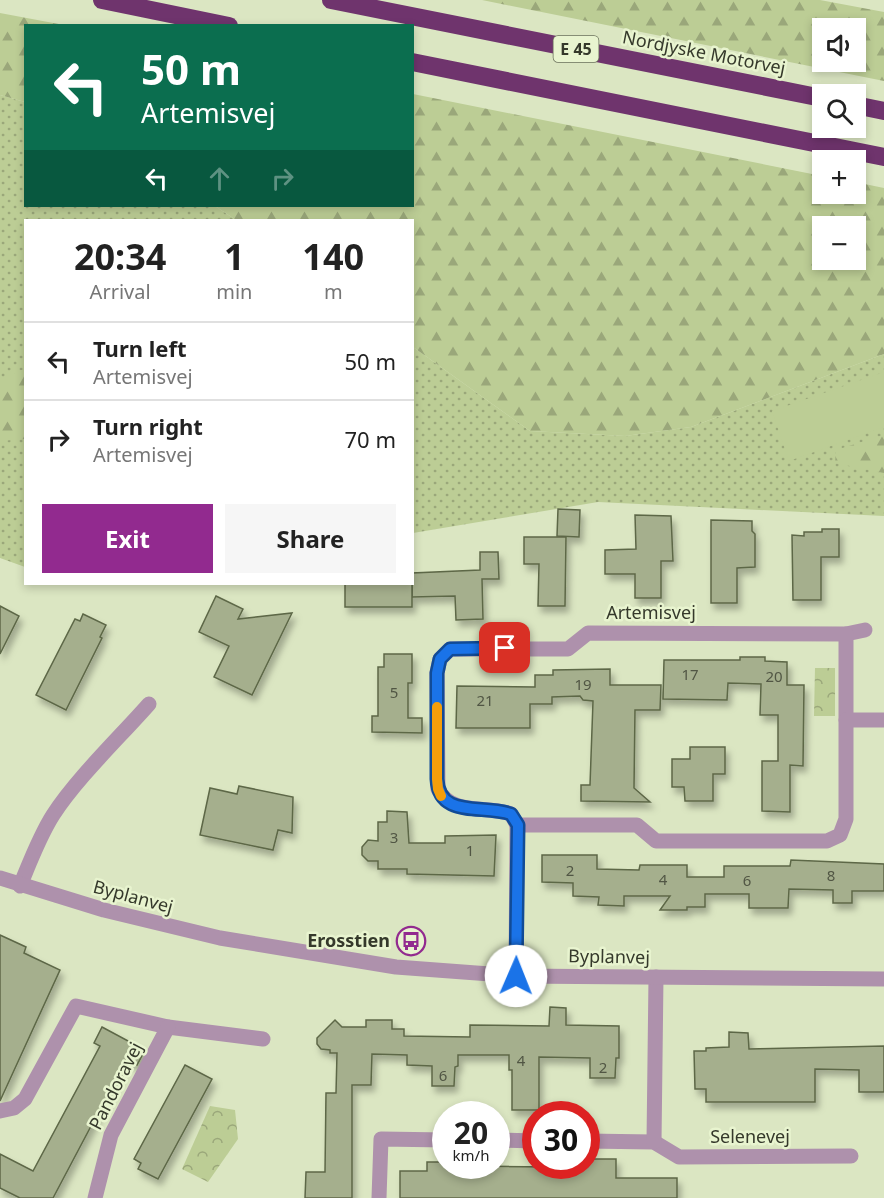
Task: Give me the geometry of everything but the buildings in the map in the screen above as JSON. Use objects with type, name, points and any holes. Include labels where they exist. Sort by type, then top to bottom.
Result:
[{"type":"highway","points":[[102,0],[219,24]]},
{"type":"highway","name":"Nordjyske Motorvej","points":[[331,0],[812,96]]},
{"type":"highway","points":[[414,62],[884,157]]},
{"type":"highway","points":[[866,107],[884,111]]},
{"type":"street","name":"Artemisvej","points":[[518,825],[511,814],[498,809],[464,808],[451,805],[442,798],[438,789],[437,673],[440,659],[450,649],[568,649],[588,633],[846,634],[865,630]]},
{"type":"street","points":[[516,976],[518,825],[637,825],[656,841],[827,841],[840,835],[846,819],[846,634]]},
{"type":"street","points":[[20,886],[37,844],[54,814],[149,704]]},
{"type":"street","points":[[846,720],[884,720]]},
{"type":"street","name":"Byplanvej","points":[[0,878],[104,910],[220,938],[396,967],[516,976],[884,979]]},
{"type":"street","points":[[654,1142],[656,977]]},
{"type":"street","name":"Pandoravej","points":[[0,1111],[14,1108],[25,1099],[76,1006],[168,1028],[263,1039]]},
{"type":"street","name":"Pandoravej","points":[[95,1198],[111,1135],[168,1028]]},
{"type":"street","points":[[379,1198],[381,1139],[432,1140]]},
{"type":"street","name":"Selenevej","points":[[600,1141],[654,1142],[679,1157],[851,1156]]},
{"type":"green space","points":[[482,0],[820,0],[884,12],[884,81],[839,72],[866,72],[866,18],[812,18],[812,66]]},
{"type":"green space","points":[[0,13],[59,24],[24,24],[24,102],[0,95]]},
{"type":"green space","points":[[414,94],[812,174],[812,204],[866,204],[866,184],[884,188],[884,354],[691,427],[625,436],[530,431],[414,348],[414,219],[234,219],[216,207],[414,207]]},
{"type":"green space","points":[[0,95],[24,102],[24,207],[216,207],[234,219],[24,219],[24,567],[0,558]]},
{"type":"green space","points":[[414,348],[530,431],[625,436],[691,427],[884,354],[884,516],[598,502],[414,533]]},
{"type":"green space","points":[[24,370],[24,439],[0,441],[0,381]]},
{"type":"green space","points":[[884,372],[884,427],[789,461],[772,411]]},
{"type":"green space","points":[[884,435],[884,473],[835,463],[836,450]]},
{"type":"green space","points":[[815,668],[835,668],[835,716],[814,716]]},
{"type":"green space","points":[[210,1106],[235,1110],[238,1139],[208,1182],[182,1169]]},
{"type":"slow traffic","points":[[437,707],[437,779],[441,796]]},
{"type":"place","name":"Erosstien","points":[[411,941]]},
{"type":"route","points":[[505,648],[450,649],[440,659],[437,673],[437,779],[442,798],[451,805],[464,808],[498,809],[511,814],[518,825],[516,976]]}]
